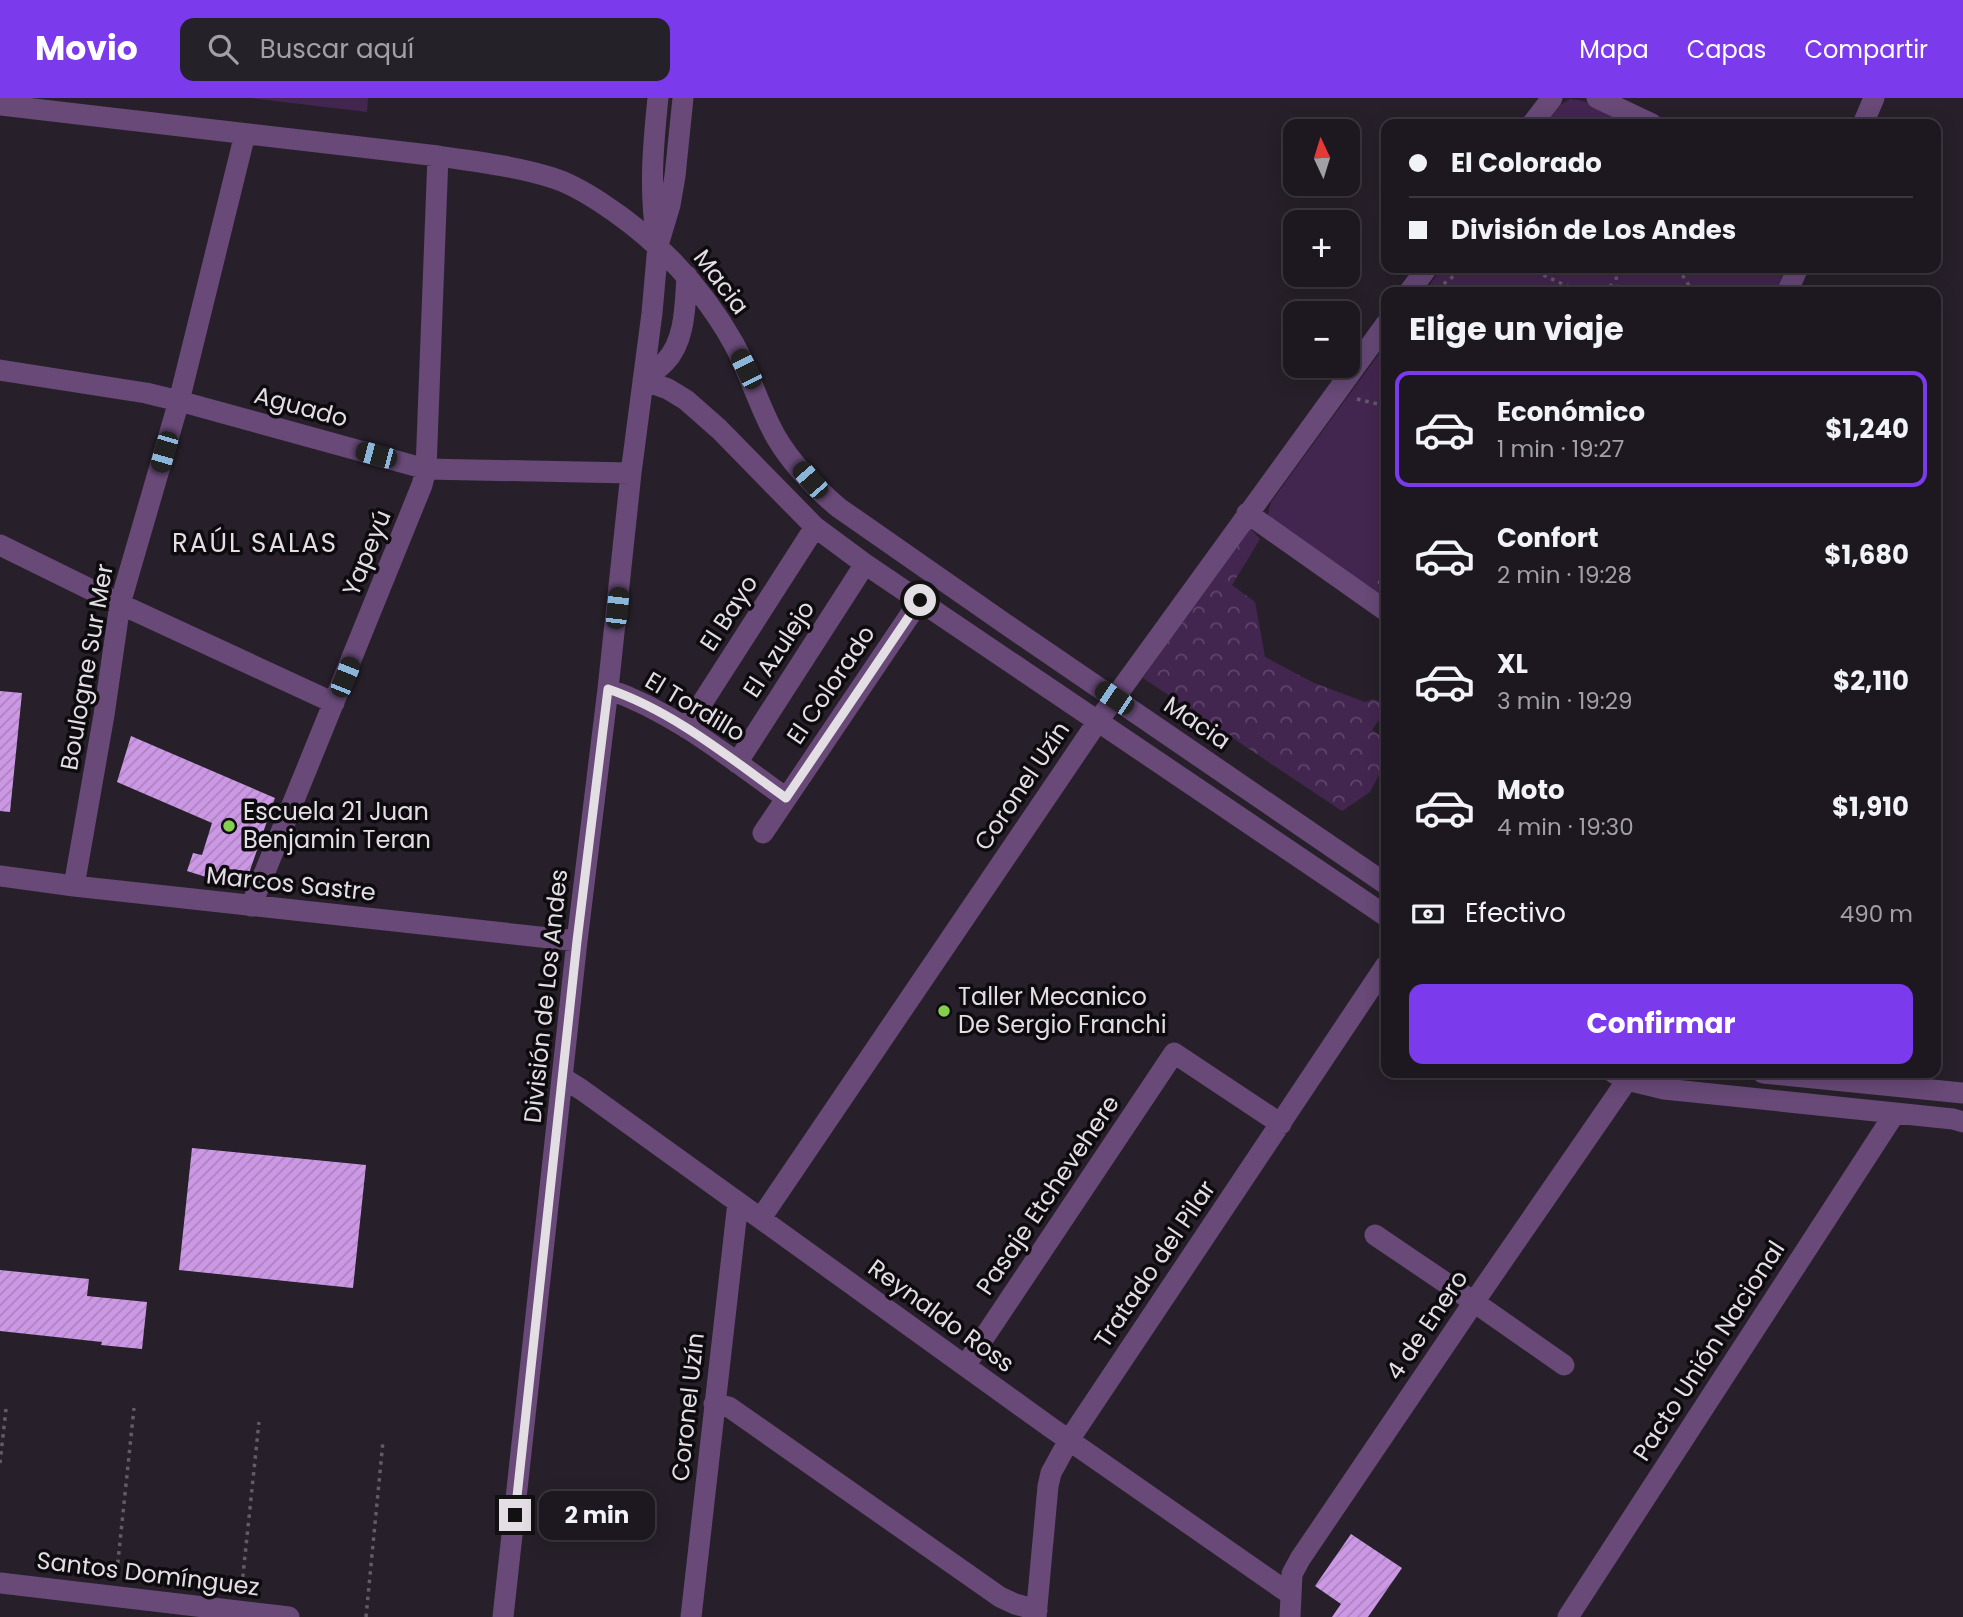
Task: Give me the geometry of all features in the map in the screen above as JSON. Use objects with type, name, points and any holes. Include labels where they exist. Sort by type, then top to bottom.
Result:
[{"type":"street","name":"División de Los Andes","points":[[658,245],[652,211],[652,159],[659,98]]},
{"type":"street","name":"División de Los Andes","points":[[503,1617],[631,473],[658,245],[675,176],[682,98]]},
{"type":"street","points":[[1536,119],[1552,98]]},
{"type":"street","points":[[1597,98],[1641,119]]},
{"type":"street","points":[[1865,119],[1874,98]]},
{"type":"street","name":"Macia","points":[[0,105],[438,156],[509,167],[555,178],[585,192],[658,245],[687,275],[733,343],[776,436],[793,461],[839,508],[1381,881]]},
{"type":"street","name":"Boulogne Sur Mer","points":[[74,886],[120,604],[179,401],[245,134]]},
{"type":"street","name":"Yapeyú","points":[[251,906],[418,497],[426,469],[438,156]]},
{"type":"street","points":[[643,380],[666,361],[675,347],[685,305],[687,275]]},
{"type":"street","name":"Coronel Uzín","points":[[761,1218],[1114,698],[1381,331]]},
{"type":"street","name":"Aguado","points":[[0,370],[146,393],[426,469],[631,473]]},
{"type":"street","points":[[643,380],[668,389],[687,400],[816,527],[865,564],[1381,913]]},
{"type":"street","points":[[1247,513],[1381,607]]},
{"type":"street","name":"El Bayo","points":[[686,728],[816,527]]},
{"type":"street","points":[[0,545],[334,703]]},
{"type":"street","name":"El Azulejo","points":[[737,763],[865,564]]},
{"type":"street","name":"El Colorado","points":[[763,833],[920,600]]},
{"type":"street","name":"El Tordillo","points":[[608,689],[635,698],[686,728],[786,798]]},
{"type":"street","name":"Marcos Sastre","points":[[0,876],[577,941]]},
{"type":"street","name":"Tratado del Pilar","points":[[1037,1613],[1051,1473],[1069,1440],[1381,973]]},
{"type":"street","name":"Pasaje Etchevehere","points":[[965,1366],[1174,1054],[1281,1124]]},
{"type":"street","name":"Reynaldo Ross","points":[[563,1078],[1069,1440],[1290,1594]]},
{"type":"street","name":"4 de Enero","points":[[1290,1617],[1292,1574],[1300,1559],[1623,1078]]},
{"type":"street","points":[[1633,1078],[1664,1089],[1963,1122]]},
{"type":"street","points":[[1813,1078],[1963,1093]]},
{"type":"street","name":"Pacto Unión Nacional","points":[[1568,1617],[1895,1113]]},
{"type":"street","name":"Coronel Uzín","points":[[691,1617],[738,1202]]},
{"type":"street","points":[[1375,1235],[1564,1366]]},
{"type":"street","points":[[714,1404],[729,1408],[1000,1597],[1037,1613]]},
{"type":"street","name":"Santos Domínguez","points":[[0,1583],[289,1617]]},
{"type":"path","points":[[1440,287],[1458,273]]},
{"type":"path","points":[[1539,273],[1569,287]]},
{"type":"path","points":[[1615,273],[1617,287]]},
{"type":"path","points":[[1609,287],[1616,281]]},
{"type":"path","points":[[1357,399],[1381,405]]},
{"type":"path","points":[[1378,586],[1381,580]]},
{"type":"path","points":[[114,1596],[134,1408]]},
{"type":"path","points":[[0,1464],[6,1409]]},
{"type":"path","points":[[240,1611],[260,1422]]},
{"type":"path","points":[[366,1617],[383,1441]]},
{"type":"green space","points":[[250,98],[368,98],[367,112]]},
{"type":"green space","points":[[1570,99],[1584,101],[1622,119],[1550,119],[1560,105]]},
{"type":"green space","points":[[1438,273],[1784,273],[1777,287],[1428,287]]},
{"type":"green space","points":[[1381,351],[1381,597],[1275,524],[1268,514],[1271,502]]},
{"type":"green space","points":[[1248,526],[1260,539],[1232,585],[1255,602],[1265,657],[1314,683],[1365,702],[1373,699],[1381,703],[1381,717],[1372,730],[1381,736],[1381,771],[1370,792],[1342,811],[1143,678]]},
{"type":"building","points":[[0,691],[22,693],[10,812],[0,811]]},
{"type":"building","points":[[131,736],[275,798],[248,876],[227,868],[222,882],[187,871],[193,853],[202,855],[212,823],[117,782]]},
{"type":"building","points":[[192,1148],[366,1165],[353,1288],[179,1270]]},
{"type":"building","points":[[0,1270],[89,1279],[87,1296],[147,1302],[142,1349],[0,1331]]},
{"type":"building","points":[[1351,1534],[1402,1568],[1368,1617],[1332,1617],[1341,1604],[1315,1586]]},
{"type":"place","name":"Escuela 21 Juan Benjamin Teran","points":[[229,826]]},
{"type":"place","name":"Taller Mecanico De Sergio Franchi","points":[[944,1011]]},
{"type":"district","name":"RAÚL SALAS","points":[[255,543]]},
{"type":"route","points":[[515,1515],[577,941],[608,689],[635,698],[686,728],[786,798],[920,600]]}]
